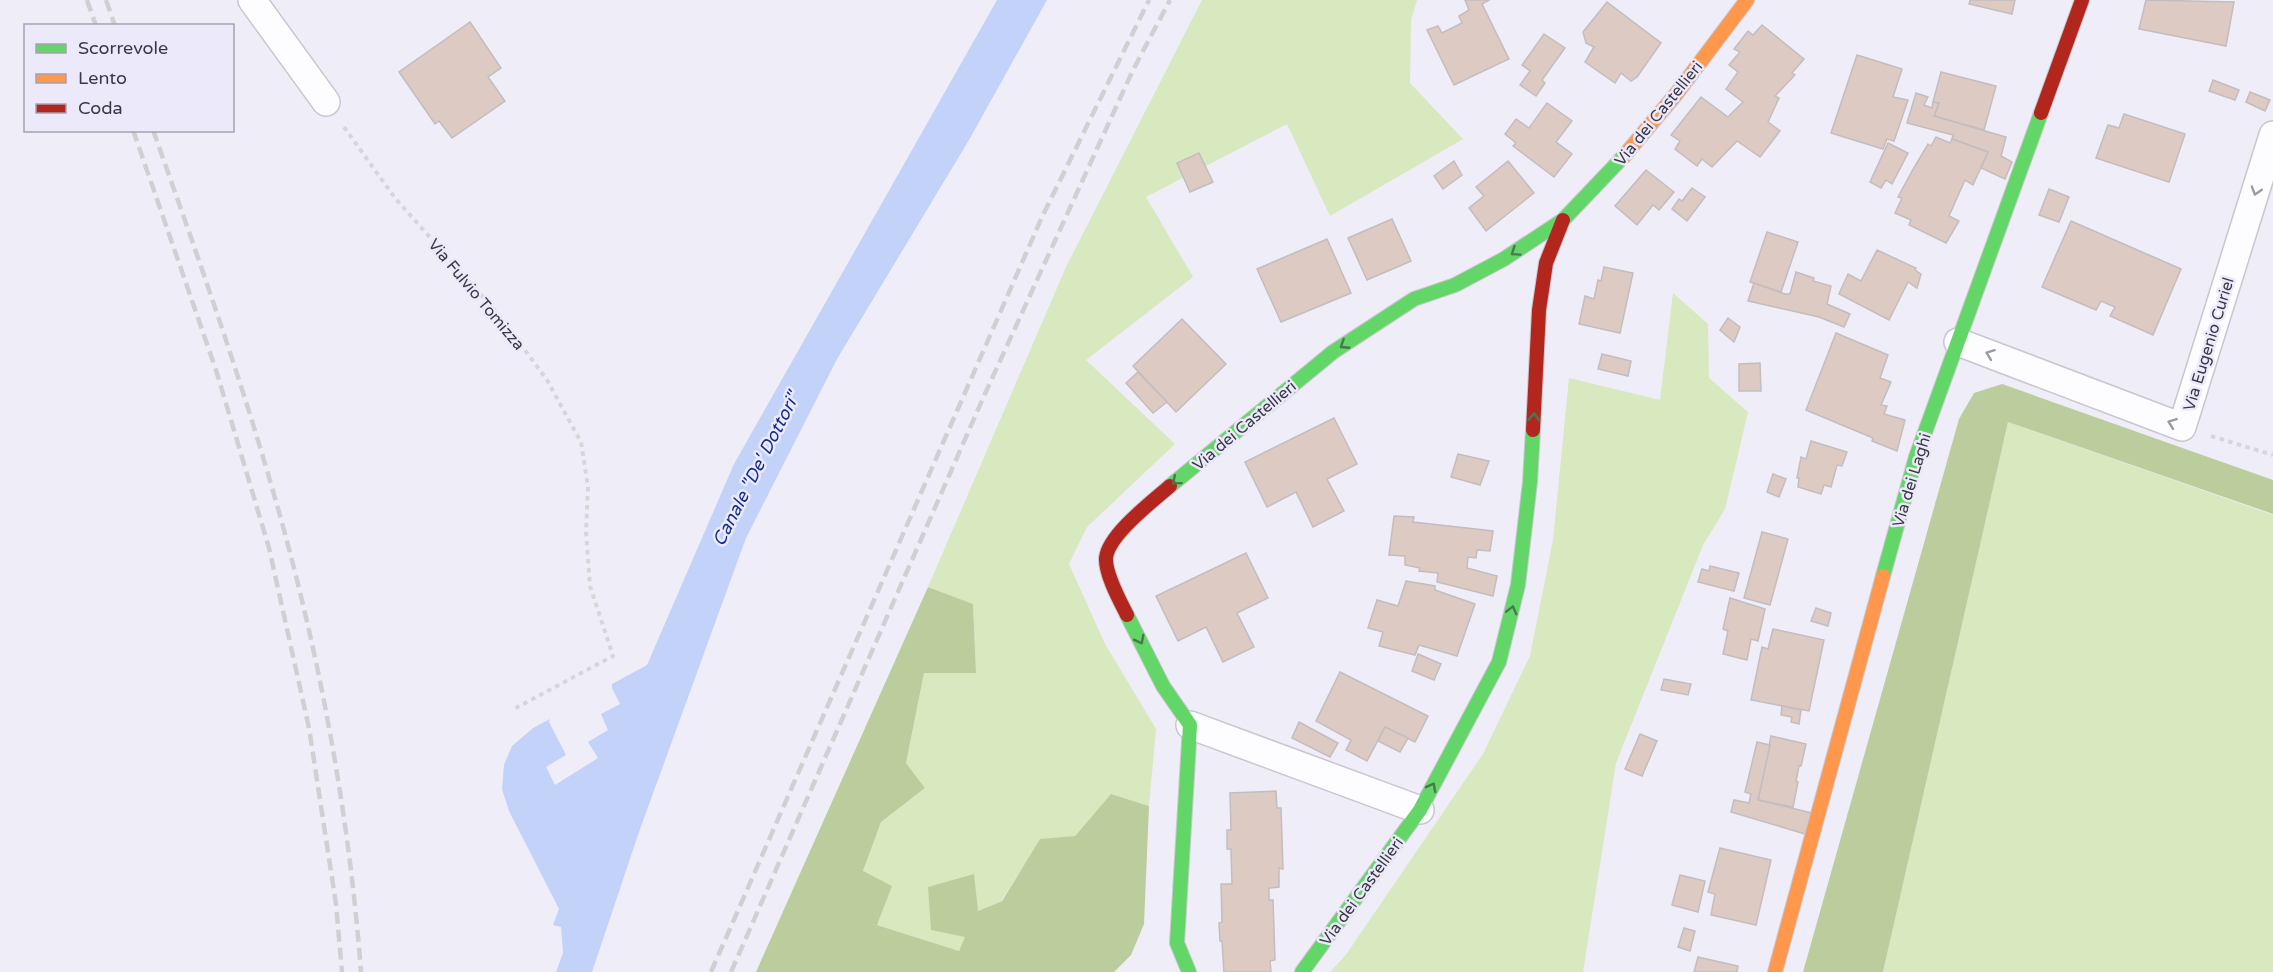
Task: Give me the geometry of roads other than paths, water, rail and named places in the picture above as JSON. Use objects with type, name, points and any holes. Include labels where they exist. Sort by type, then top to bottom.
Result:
[{"type":"street","points":[[252,0],[326,102]]},
{"type":"street","name":"Via dei Castellieri","points":[[1190,725],[1163,686],[1113,587],[1106,558],[1115,538],[1139,512],[1333,352],[1414,299],[1455,285],[1504,259],[1563,220],[1617,164],[1677,93],[1747,0]]},
{"type":"street","name":"Via dei Laghi","points":[[1775,972],[1916,457],[2082,0]]},
{"type":"street","name":"Via Eugenio Curiel","points":[[1958,342],[2182,427],[2273,135]]},
{"type":"street","name":"Via dei Castellieri","points":[[1302,972],[1420,810],[1499,662],[1518,585],[1530,482],[1539,310],[1546,263],[1563,220]]},
{"type":"street","points":[[1189,972],[1177,943],[1190,725],[1420,810]]},
{"type":"water","name":"Canale \"De' Dottori\"","points":[[997,0],[1047,0],[969,140],[837,359],[746,538],[639,832],[592,972],[556,972],[563,953],[561,927],[553,925],[559,909],[509,811],[502,789],[504,765],[512,746],[533,728],[550,719],[549,722],[566,755],[546,767],[555,785],[598,758],[588,742],[608,730],[601,714],[620,704],[612,684],[647,665],[734,464]]},
{"type":"railway","points":[[87,0],[95,24]]},
{"type":"railway","points":[[106,0],[114,24]]},
{"type":"railway","points":[[711,972],[1042,217],[1149,0]]},
{"type":"railway","points":[[731,972],[984,396],[1133,70],[1170,0]]},
{"type":"railway","points":[[134,132],[216,370],[269,548],[309,728],[336,904],[342,972]]},
{"type":"railway","points":[[154,132],[234,363],[277,505],[307,620],[331,736],[349,854],[361,972]]}]
